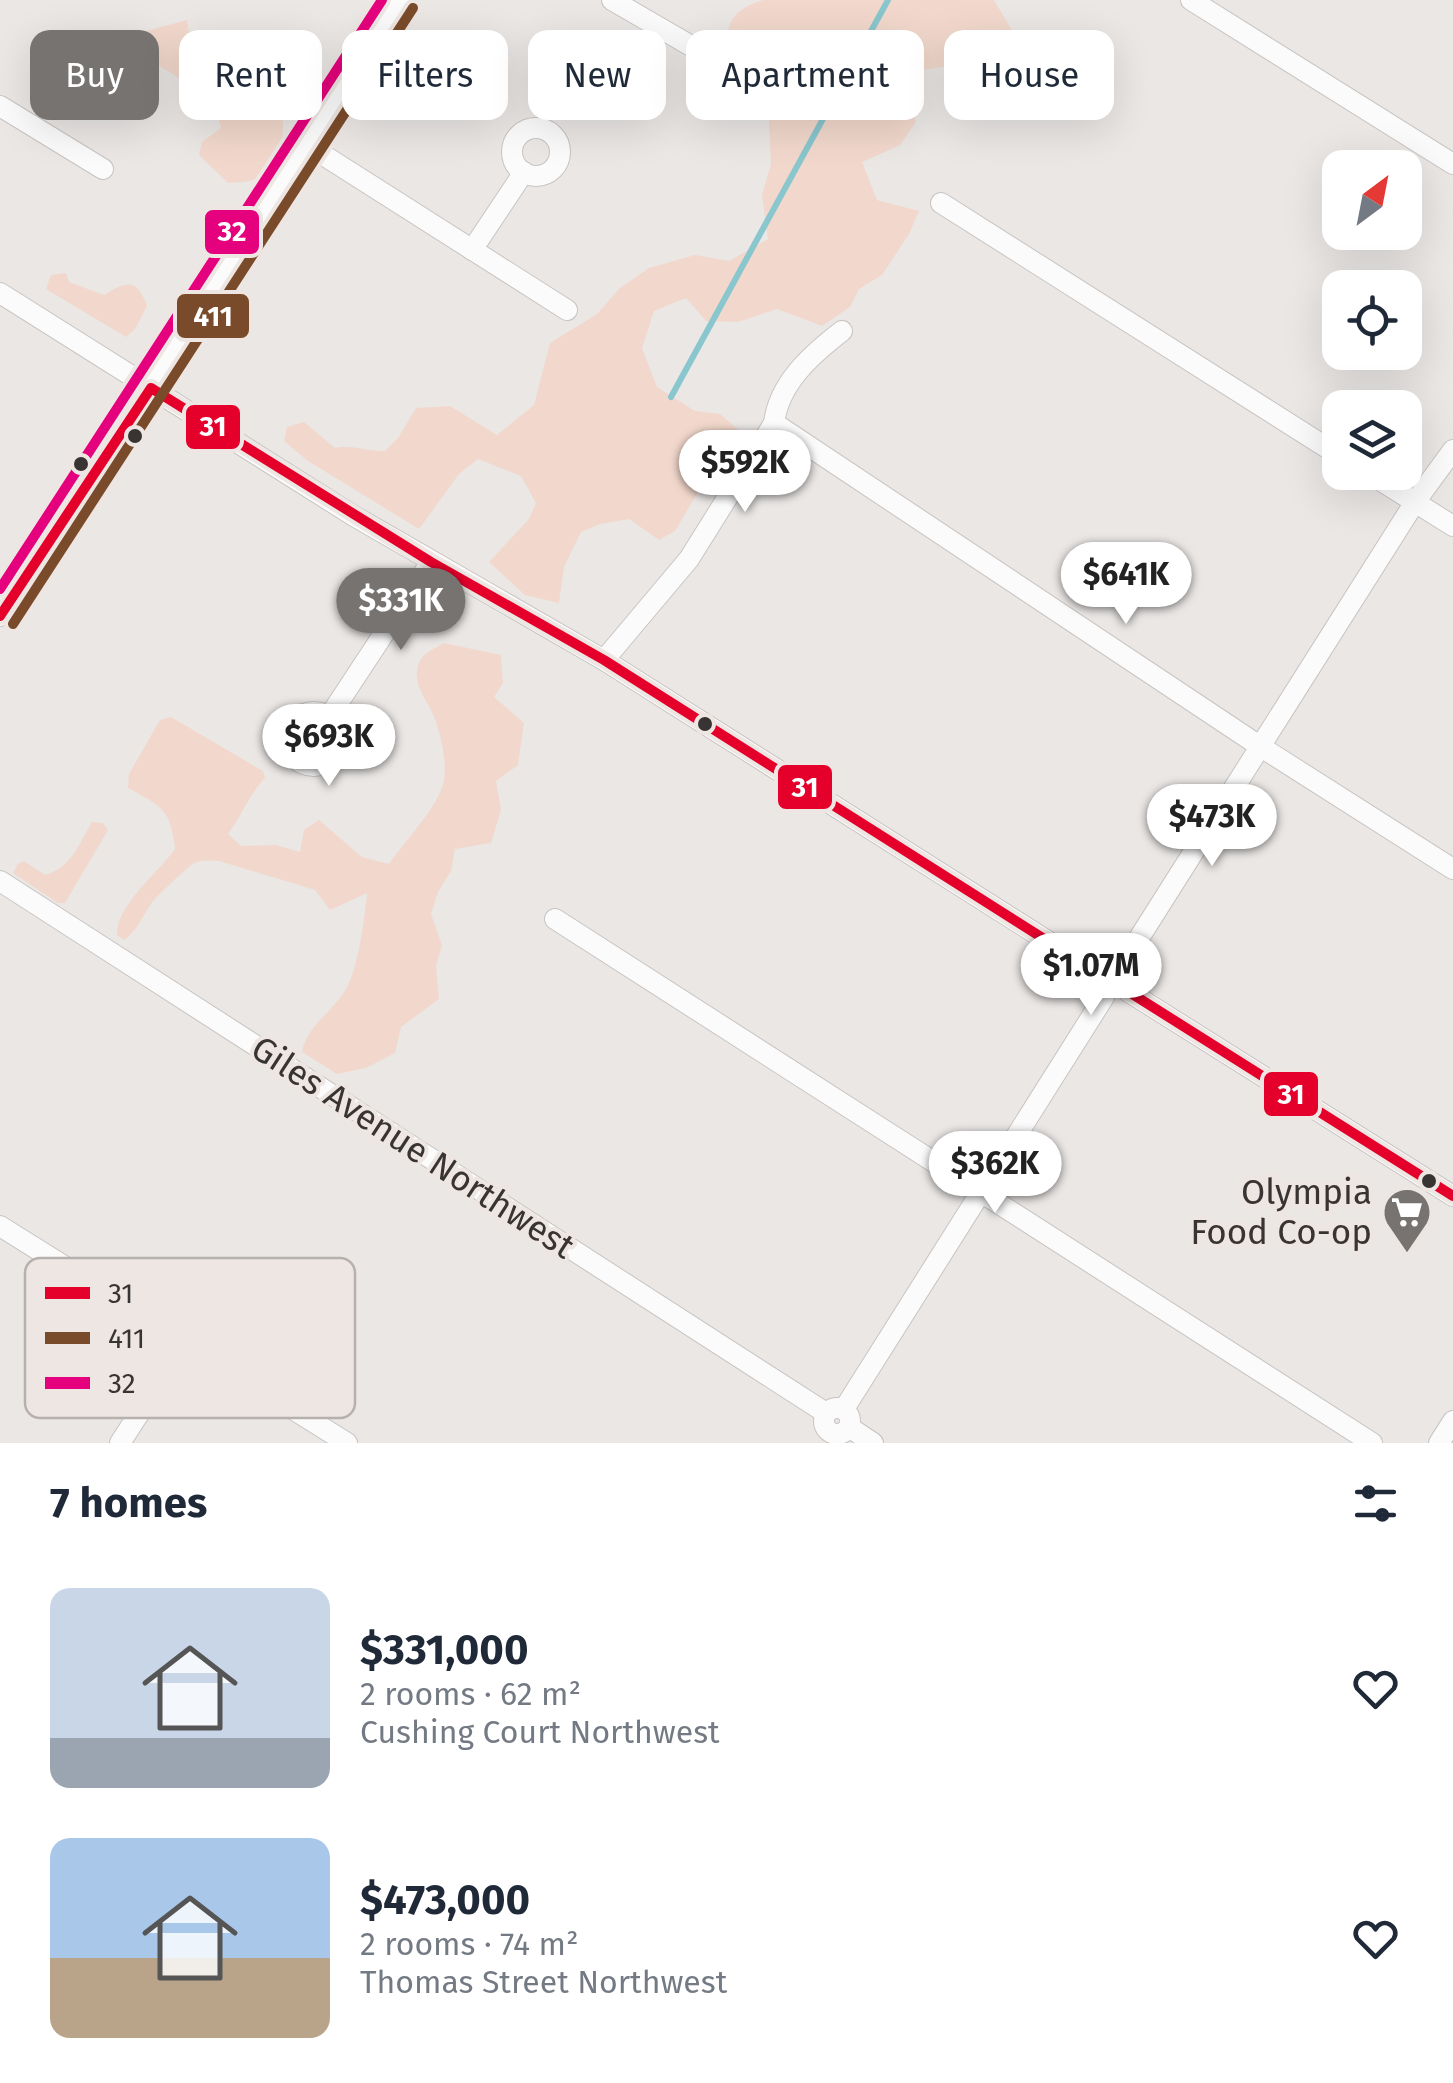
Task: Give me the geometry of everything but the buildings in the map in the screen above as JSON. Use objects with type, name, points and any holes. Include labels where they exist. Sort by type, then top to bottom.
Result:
[{"type":"street","points":[[0,616],[400,0]]},
{"type":"street","points":[[612,0],[686,43]]},
{"type":"street","points":[[1191,0],[1453,164]]},
{"type":"street","points":[[0,106],[103,168]]},
{"type":"street","points":[[306,144],[567,310]]},
{"type":"street","points":[[472,250],[524,172]]},
{"type":"street","points":[[941,202],[1322,445]]},
{"type":"street","points":[[0,293],[431,562],[604,660],[1098,973]]},
{"type":"street","points":[[604,660],[688,559],[774,422],[776,404],[795,375],[814,352],[842,331]]},
{"type":"street","points":[[774,422],[1260,747],[1453,869]]},
{"type":"street","points":[[1122,965],[1414,502],[1453,450]]},
{"type":"street","points":[[1395,490],[1453,526]]},
{"type":"street","points":[[329,717],[431,562]]},
{"type":"street","name":"Giles Avenue Northwest","points":[[0,881],[834,1425],[873,1443]]},
{"type":"street","points":[[555,919],[1372,1443]]},
{"type":"street","points":[[1106,965],[1122,965],[1132,977],[1129,992],[1115,1000],[1104,997],[1096,984],[1098,973],[1106,965]]},
{"type":"street","points":[[1129,992],[1453,1196]]},
{"type":"street","points":[[834,1425],[1104,997]]},
{"type":"street","points":[[0,1226],[57,1258]]},
{"type":"street","points":[[120,1443],[137,1418]]},
{"type":"street","points":[[311,1418],[347,1443]]},
{"type":"street","points":[[1439,1443],[1453,1421]]},
{"type":"shaded area","points":[[763,0],[994,0],[1012,30],[944,30],[944,67],[924,70],[924,30],[729,30],[737,13]]},
{"type":"shaded area","points":[[187,20],[189,30],[179,30],[179,78],[159,66],[159,30],[150,30]]},
{"type":"shaded area","points":[[219,120],[282,120],[283,134],[267,169],[250,181],[228,183],[199,155],[202,142],[221,128]]},
{"type":"shaded area","points":[[769,120],[915,120],[900,145],[862,162],[877,200],[919,211],[882,275],[859,289],[850,307],[822,326],[777,309],[738,322],[706,321],[686,298],[654,311],[642,348],[657,387],[695,411],[720,414],[743,434],[717,460],[675,531],[659,540],[629,519],[581,532],[564,567],[559,603],[525,595],[489,562],[529,519],[536,503],[521,476],[478,459],[459,474],[419,529],[308,461],[284,441],[287,427],[304,422],[335,448],[385,451],[416,408],[450,406],[497,435],[534,405],[550,343],[597,314],[620,288],[649,268],[695,255],[729,261],[768,239],[762,195],[771,164]]},
{"type":"shaded area","points":[[66,273],[69,282],[104,295],[125,285],[139,290],[147,306],[135,329],[126,337],[46,289],[51,275]]},
{"type":"shaded area","points":[[444,643],[501,655],[503,683],[494,697],[524,723],[518,765],[496,781],[501,810],[491,843],[455,849],[451,871],[438,892],[431,914],[442,945],[436,966],[439,999],[401,1027],[395,1053],[366,1068],[337,1074],[302,1052],[310,1033],[351,978],[367,893],[330,910],[315,890],[219,861],[200,861],[156,898],[124,940],[117,935],[123,912],[175,849],[167,817],[156,805],[128,788],[129,774],[160,720],[171,717],[263,771],[265,778],[228,834],[241,846],[276,845],[300,852],[304,830],[319,820],[362,857],[389,864],[429,812],[444,780],[439,733],[421,691],[417,669],[427,653]]},
{"type":"shaded area","points":[[92,822],[103,823],[108,830],[65,903],[58,903],[13,873],[24,861],[45,875],[54,872],[73,854]]},
{"type":"waterway","points":[[671,397],[888,0]]},
{"type":"transit line","name":"32","points":[[0,589],[382,0]]},
{"type":"transit line","name":"411","points":[[13,624],[413,8]]},
{"type":"transit line","name":"31","points":[[0,616],[151,388],[431,562],[604,660],[1098,973]]},
{"type":"transit line","name":"31","points":[[1129,992],[1453,1196]]},
{"type":"place","name":"Olympia Food Co-op","points":[[1407,1254]]}]
